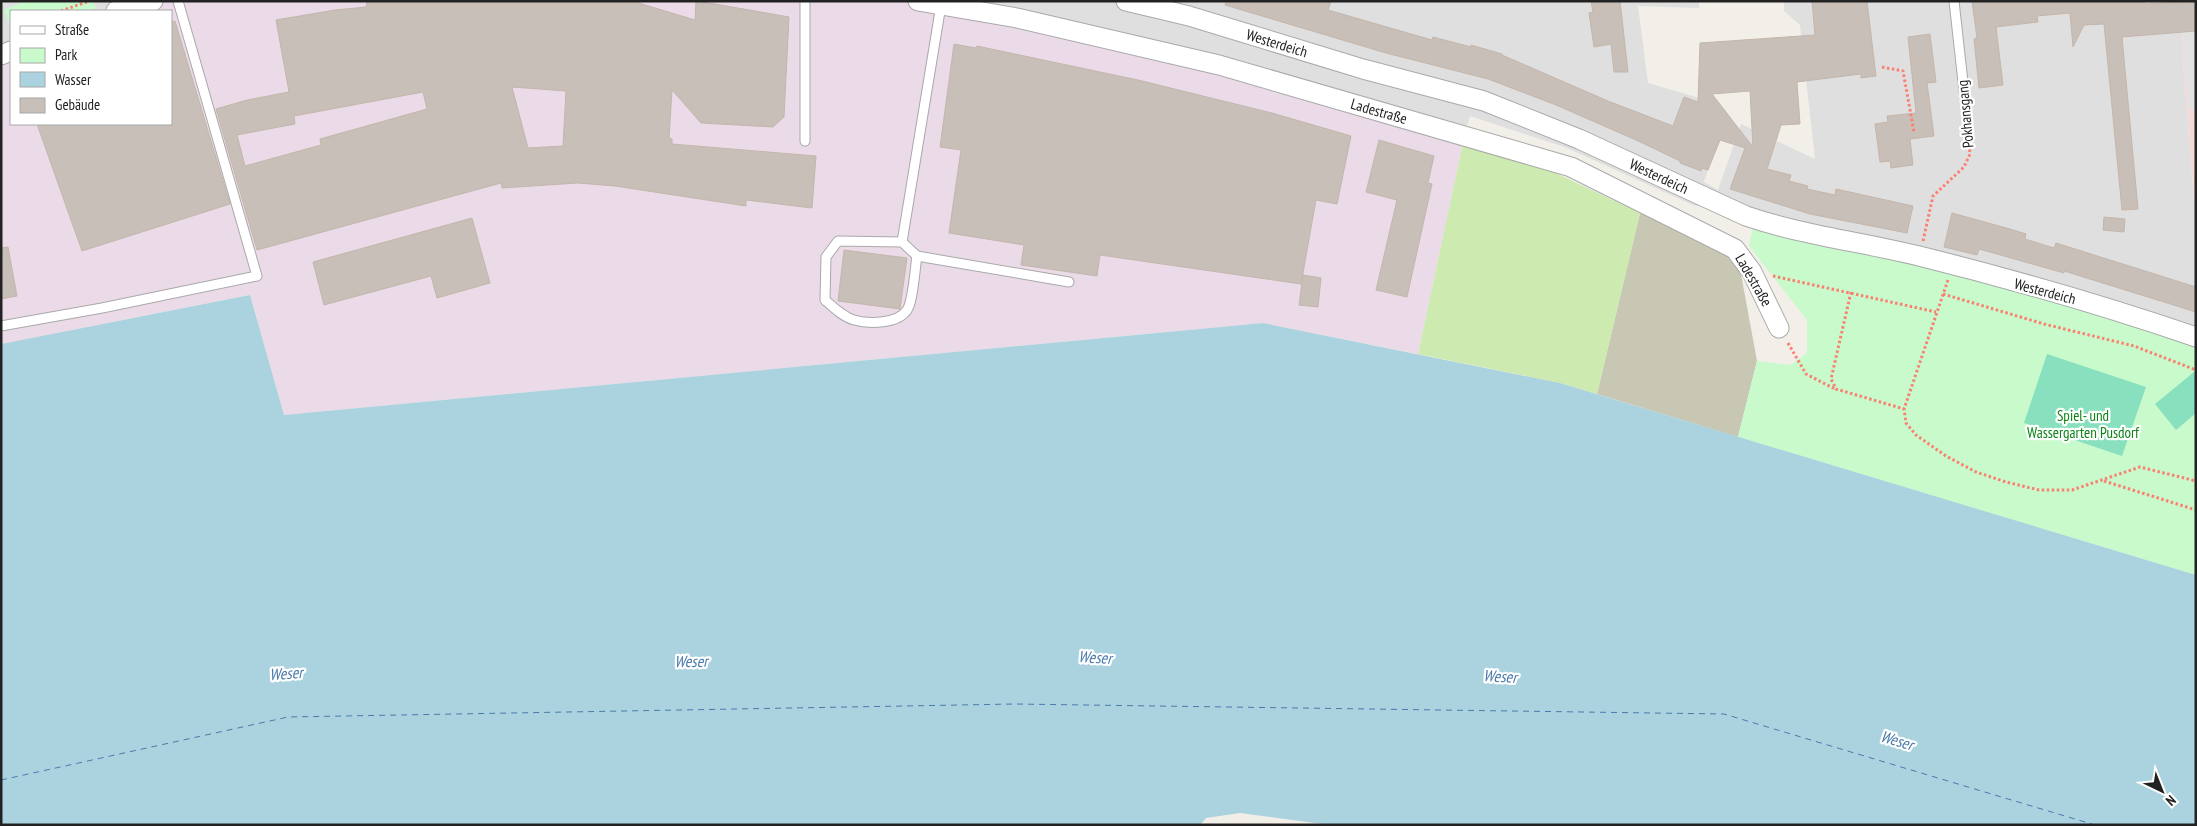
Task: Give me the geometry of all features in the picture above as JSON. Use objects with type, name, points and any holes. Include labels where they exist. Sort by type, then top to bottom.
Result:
[{"type":"street","points":[[120,10],[153,1]]},
{"type":"street","name":"Ladestraße","points":[[918,1],[941,5],[1020,10],[1571,167],[1736,249],[1752,272],[1779,328]]},
{"type":"street","name":"Westerdeich","points":[[1126,1],[1188,16],[1363,69],[1484,101],[1555,128],[1746,216],[1772,225],[1919,256],[2128,314],[2196,337]]},
{"type":"lane","points":[[1,326],[102,308],[257,276],[178,1]]},
{"type":"lane","points":[[805,1],[805,141]]},
{"type":"lane","name":"Pokhansgang","points":[[1954,1],[1964,91]]},
{"type":"lane","points":[[902,242],[941,5]]},
{"type":"lane","points":[[917,256],[909,308],[900,318],[890,322],[854,320],[835,309],[825,300],[826,257],[838,241],[902,242],[917,256],[1069,282]]},
{"type":"path","points":[[65,10],[89,1]]},
{"type":"path","points":[[1882,67],[1902,71],[1914,132]]},
{"type":"path","name":"Pokhansgang","points":[[1923,242],[1933,196],[1964,167],[1970,154],[1964,91]]},
{"type":"path","points":[[1953,266],[1904,409],[1906,423],[1916,435],[1946,456],[1976,472],[2039,490],[2072,490],[2140,467],[2196,481]]},
{"type":"path","points":[[1752,272],[1936,312]]},
{"type":"path","points":[[1836,389],[1830,379],[1851,292]]},
{"type":"path","points":[[1943,294],[2044,324],[2134,346],[2196,370]]},
{"type":"path","points":[[1779,328],[1806,374],[1836,389],[1904,409]]},
{"type":"path","points":[[2104,480],[2196,510]]},
{"type":"shaded area","points":[[1,1],[138,1],[110,10],[10,10],[10,47],[1,50]]},
{"type":"shaded area","points":[[138,1],[943,1],[1466,129],[1418,354],[1263,323],[284,415],[250,295],[1,344],[1,50],[10,47],[10,125],[172,125],[172,10],[110,10]]},
{"type":"shaded area","points":[[943,1],[1699,1],[1699,8],[1638,6],[1648,83],[1720,104],[1727,113],[1704,182],[1718,190],[1741,124],[1815,159],[1800,25],[1784,11],[1784,1],[2196,1],[2196,32],[2181,34],[2196,228],[2196,341],[1711,206],[1695,206],[1567,148],[1470,116],[1466,129]]},
{"type":"shaded area","points":[[2196,31],[2196,110],[2189,110],[2182,32]]},
{"type":"shaded area","points":[[2196,32],[2196,228],[2181,33]]},
{"type":"shaded area","points":[[1640,213],[1725,251],[1736,262],[1741,274],[1757,361],[1738,437],[1597,394]]},
{"type":"green space","points":[[25,1],[93,1],[96,8],[89,10],[10,10],[10,25],[4,10]]},
{"type":"green space","points":[[1463,143],[1543,167],[1640,213],[1597,394],[1560,383],[1418,354]]},
{"type":"green space","name":"Spiel- und Wassergarten Pusdorf","points":[[1753,226],[1956,271],[2196,341],[2196,575],[1738,437],[1757,361],[1790,365],[1807,353],[1807,320],[1749,246]]},
{"type":"green space","points":[[2047,354],[2146,387],[2122,456],[2024,423]]},
{"type":"green space","points":[[2194,372],[2196,374],[2196,413],[2176,430],[2155,404]]},
{"type":"water","name":"Weser","points":[[250,295],[284,415],[1263,323],[1560,383],[2196,575],[2196,825],[1330,825],[1240,813],[1206,818],[1200,825],[1,825],[1,344]]},
{"type":"building","points":[[367,1],[632,1],[695,20],[696,1],[698,1],[789,17],[784,117],[773,127],[701,123],[672,90],[669,138],[672,139],[672,144],[816,156],[812,208],[746,200],[746,206],[615,186],[578,183],[502,188],[501,183],[257,250],[216,109],[247,100],[289,92],[276,20],[366,7]],"holes":[[[512,87],[566,91],[563,146],[528,148]],[[423,92],[427,109],[320,139],[321,145],[245,166],[237,135],[295,124],[294,116]]]},
{"type":"building","points":[[1226,1],[1331,1],[1328,10],[1432,40],[1433,37],[1502,54],[1608,101],[1673,126],[1684,97],[1698,102],[1700,43],[1815,35],[1812,1],[1867,1],[1876,76],[1861,78],[1861,74],[1797,82],[1800,124],[1781,125],[1767,169],[1791,175],[1789,181],[1808,186],[1807,189],[1835,195],[1836,189],[1913,206],[1907,233],[1810,214],[1730,189],[1745,148],[1720,140],[1708,170],[1702,168],[1701,171],[1556,105],[1488,79],[1386,53],[1225,5]],"holes":[[[1750,91],[1753,147],[1712,94]]]},
{"type":"building","points":[[1591,1],[1620,1],[1628,72],[1614,72],[1611,44],[1594,47],[1589,13],[1593,12]]},
{"type":"building","points":[[1972,1],[2144,1],[2145,4],[2196,1],[2196,31],[2122,37],[2138,209],[2122,210],[2104,24],[2084,25],[2073,47],[2070,13],[2037,16],[2038,22],[1996,27],[2003,85],[1979,88],[1974,39],[1977,38]]},
{"type":"building","points":[[175,21],[230,204],[82,251],[37,125],[172,125],[172,22]]},
{"type":"building","points":[[1930,34],[1936,82],[1927,83],[1934,136],[1910,139],[1913,165],[1891,168],[1890,161],[1880,162],[1875,124],[1888,122],[1887,116],[1916,113],[1908,37]]},
{"type":"building","points":[[954,44],[976,48],[977,46],[1138,80],[1272,113],[1351,136],[1337,204],[1316,200],[1301,284],[1100,255],[1097,276],[1021,265],[1024,245],[949,233],[961,150],[940,147]]},
{"type":"building","points":[[1379,140],[1434,156],[1428,183],[1432,184],[1407,297],[1376,290],[1397,200],[1366,192]]},
{"type":"building","points":[[1952,213],[2026,234],[2025,239],[2054,248],[2056,243],[2196,287],[2196,312],[2064,271],[2064,273],[1979,249],[1977,255],[1944,247]]},
{"type":"building","points":[[2104,217],[2125,219],[2124,232],[2103,230]]},
{"type":"building","points":[[472,218],[490,283],[437,298],[431,276],[324,305],[313,262]]},
{"type":"building","points":[[8,247],[17,296],[1,299],[1,248]]},
{"type":"building","points":[[844,250],[907,258],[900,309],[838,301]]},
{"type":"building","points":[[1303,275],[1321,278],[1318,307],[1299,305]]},
{"type":"ferry route","points":[[1,780],[288,717],[1015,704],[1724,714],[2095,825]]}]
